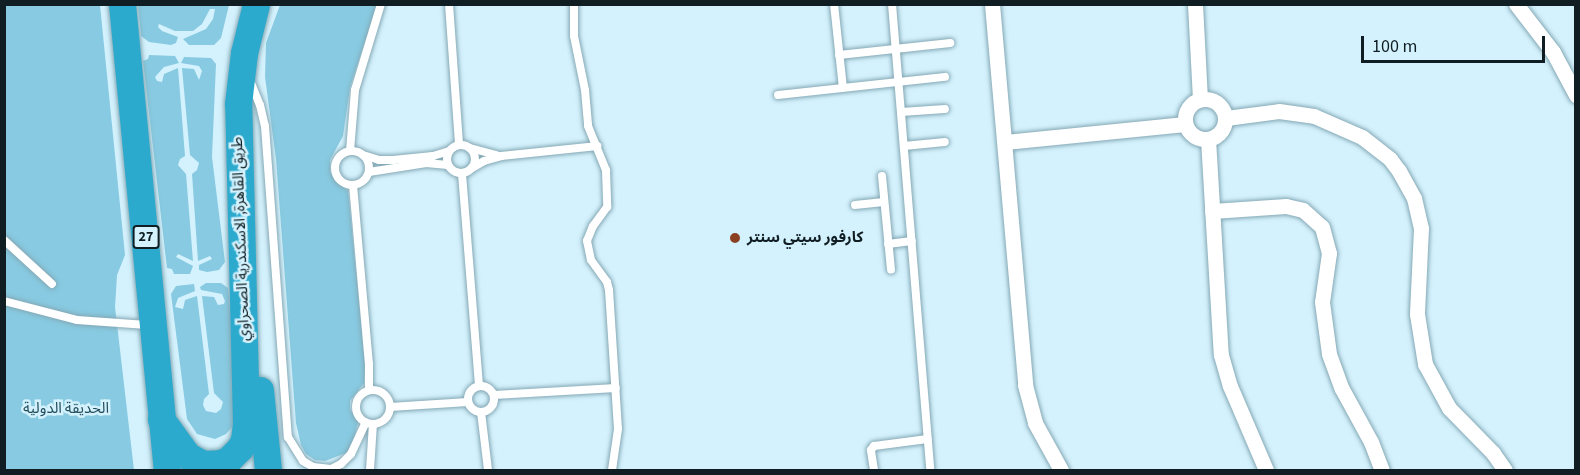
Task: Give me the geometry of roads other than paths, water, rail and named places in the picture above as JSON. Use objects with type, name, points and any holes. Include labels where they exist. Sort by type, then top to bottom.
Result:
[{"type":"highway","name":"27","points":[[122,4],[155,325],[167,471]]},
{"type":"highway","name":"طريق القاهرة, الاسكندرية الصحراوي","points":[[256,4],[242,66],[238,143],[244,359],[254,374],[260,391],[268,471]]},
{"type":"highway","points":[[161,419],[181,449],[195,461],[211,465],[228,460],[240,448],[246,432],[244,359]]},
{"type":"street","points":[[992,4],[1025,386],[1035,423],[1061,471]]},
{"type":"street","points":[[1195,4],[1200,99]]},
{"type":"street","points":[[1516,4],[1553,52],[1575,95]]},
{"type":"street","points":[[1200,99],[1217,102],[1226,118],[1221,133],[1208,139],[1194,136],[1185,124],[1187,110],[1200,99]]},
{"type":"street","points":[[1226,118],[1270,111],[1314,116],[1362,137],[1390,159],[1414,198],[1421,228],[1417,315],[1425,364],[1449,408],[1493,453],[1505,471]]},
{"type":"street","points":[[1005,142],[1185,124]]},
{"type":"street","points":[[1208,139],[1221,355],[1230,386],[1266,471]]},
{"type":"street","points":[[1212,211],[1286,206],[1303,210],[1322,228],[1329,253],[1322,302],[1329,354],[1342,389],[1371,442],[1382,471]]},
{"type":"lane","points":[[350,151],[355,90],[381,4]]},
{"type":"lane","points":[[449,4],[459,145]]},
{"type":"lane","points":[[574,4],[577,59],[585,90],[588,126],[605,165],[607,207],[593,226],[587,241],[594,266],[604,278],[609,290],[618,438],[612,471]]},
{"type":"lane","points":[[834,4],[843,88]]},
{"type":"lane","points":[[892,4],[930,471]]},
{"type":"lane","points":[[839,55],[950,43]]},
{"type":"lane","points":[[242,66],[257,94],[265,126],[288,437],[303,461],[313,467],[331,469],[341,464],[351,454],[369,423]]},
{"type":"lane","points":[[778,94],[945,77]]},
{"type":"lane","points":[[901,112],[945,109]]},
{"type":"lane","points":[[904,146],[945,142]]},
{"type":"lane","points":[[362,154],[367,159],[369,172],[363,181],[353,185],[342,182],[334,166],[340,156],[350,151],[362,154],[379,160],[393,160],[434,156],[459,145],[501,156]]},
{"type":"lane","points":[[369,172],[426,163],[448,165],[454,172],[462,174],[501,156],[597,147]]},
{"type":"lane","points":[[470,148],[475,158],[472,168]]},
{"type":"lane","points":[[448,165],[449,151]]},
{"type":"lane","points":[[462,174],[479,385]]},
{"type":"lane","points":[[882,176],[891,270]]},
{"type":"lane","points":[[353,185],[369,364],[369,390]]},
{"type":"lane","points":[[855,205],[884,202]]},
{"type":"lane","points":[[4,240],[52,284]]},
{"type":"lane","points":[[888,244],[912,241]]},
{"type":"lane","points":[[4,301],[86,321],[155,325]]},
{"type":"lane","points":[[479,385],[491,389],[494,395],[492,407],[481,412]]},
{"type":"lane","points":[[479,385],[470,391],[468,402],[471,407],[481,412]]},
{"type":"lane","points":[[494,395],[616,387]]},
{"type":"lane","points":[[369,390],[385,395],[390,407],[385,419],[369,423],[360,418],[356,406],[361,394],[369,390]]},
{"type":"lane","points":[[390,407],[468,402]]},
{"type":"lane","points":[[481,412],[488,471]]},
{"type":"lane","points":[[369,423],[370,471]]},
{"type":"lane","points":[[874,471],[872,450],[874,446],[928,439]]},
{"type":"place","name":"كارفور سيتي سنتر","points":[[735,238]]},
{"type":"park label","name":"الحديقة الدولية","points":[[66,409]]}]
